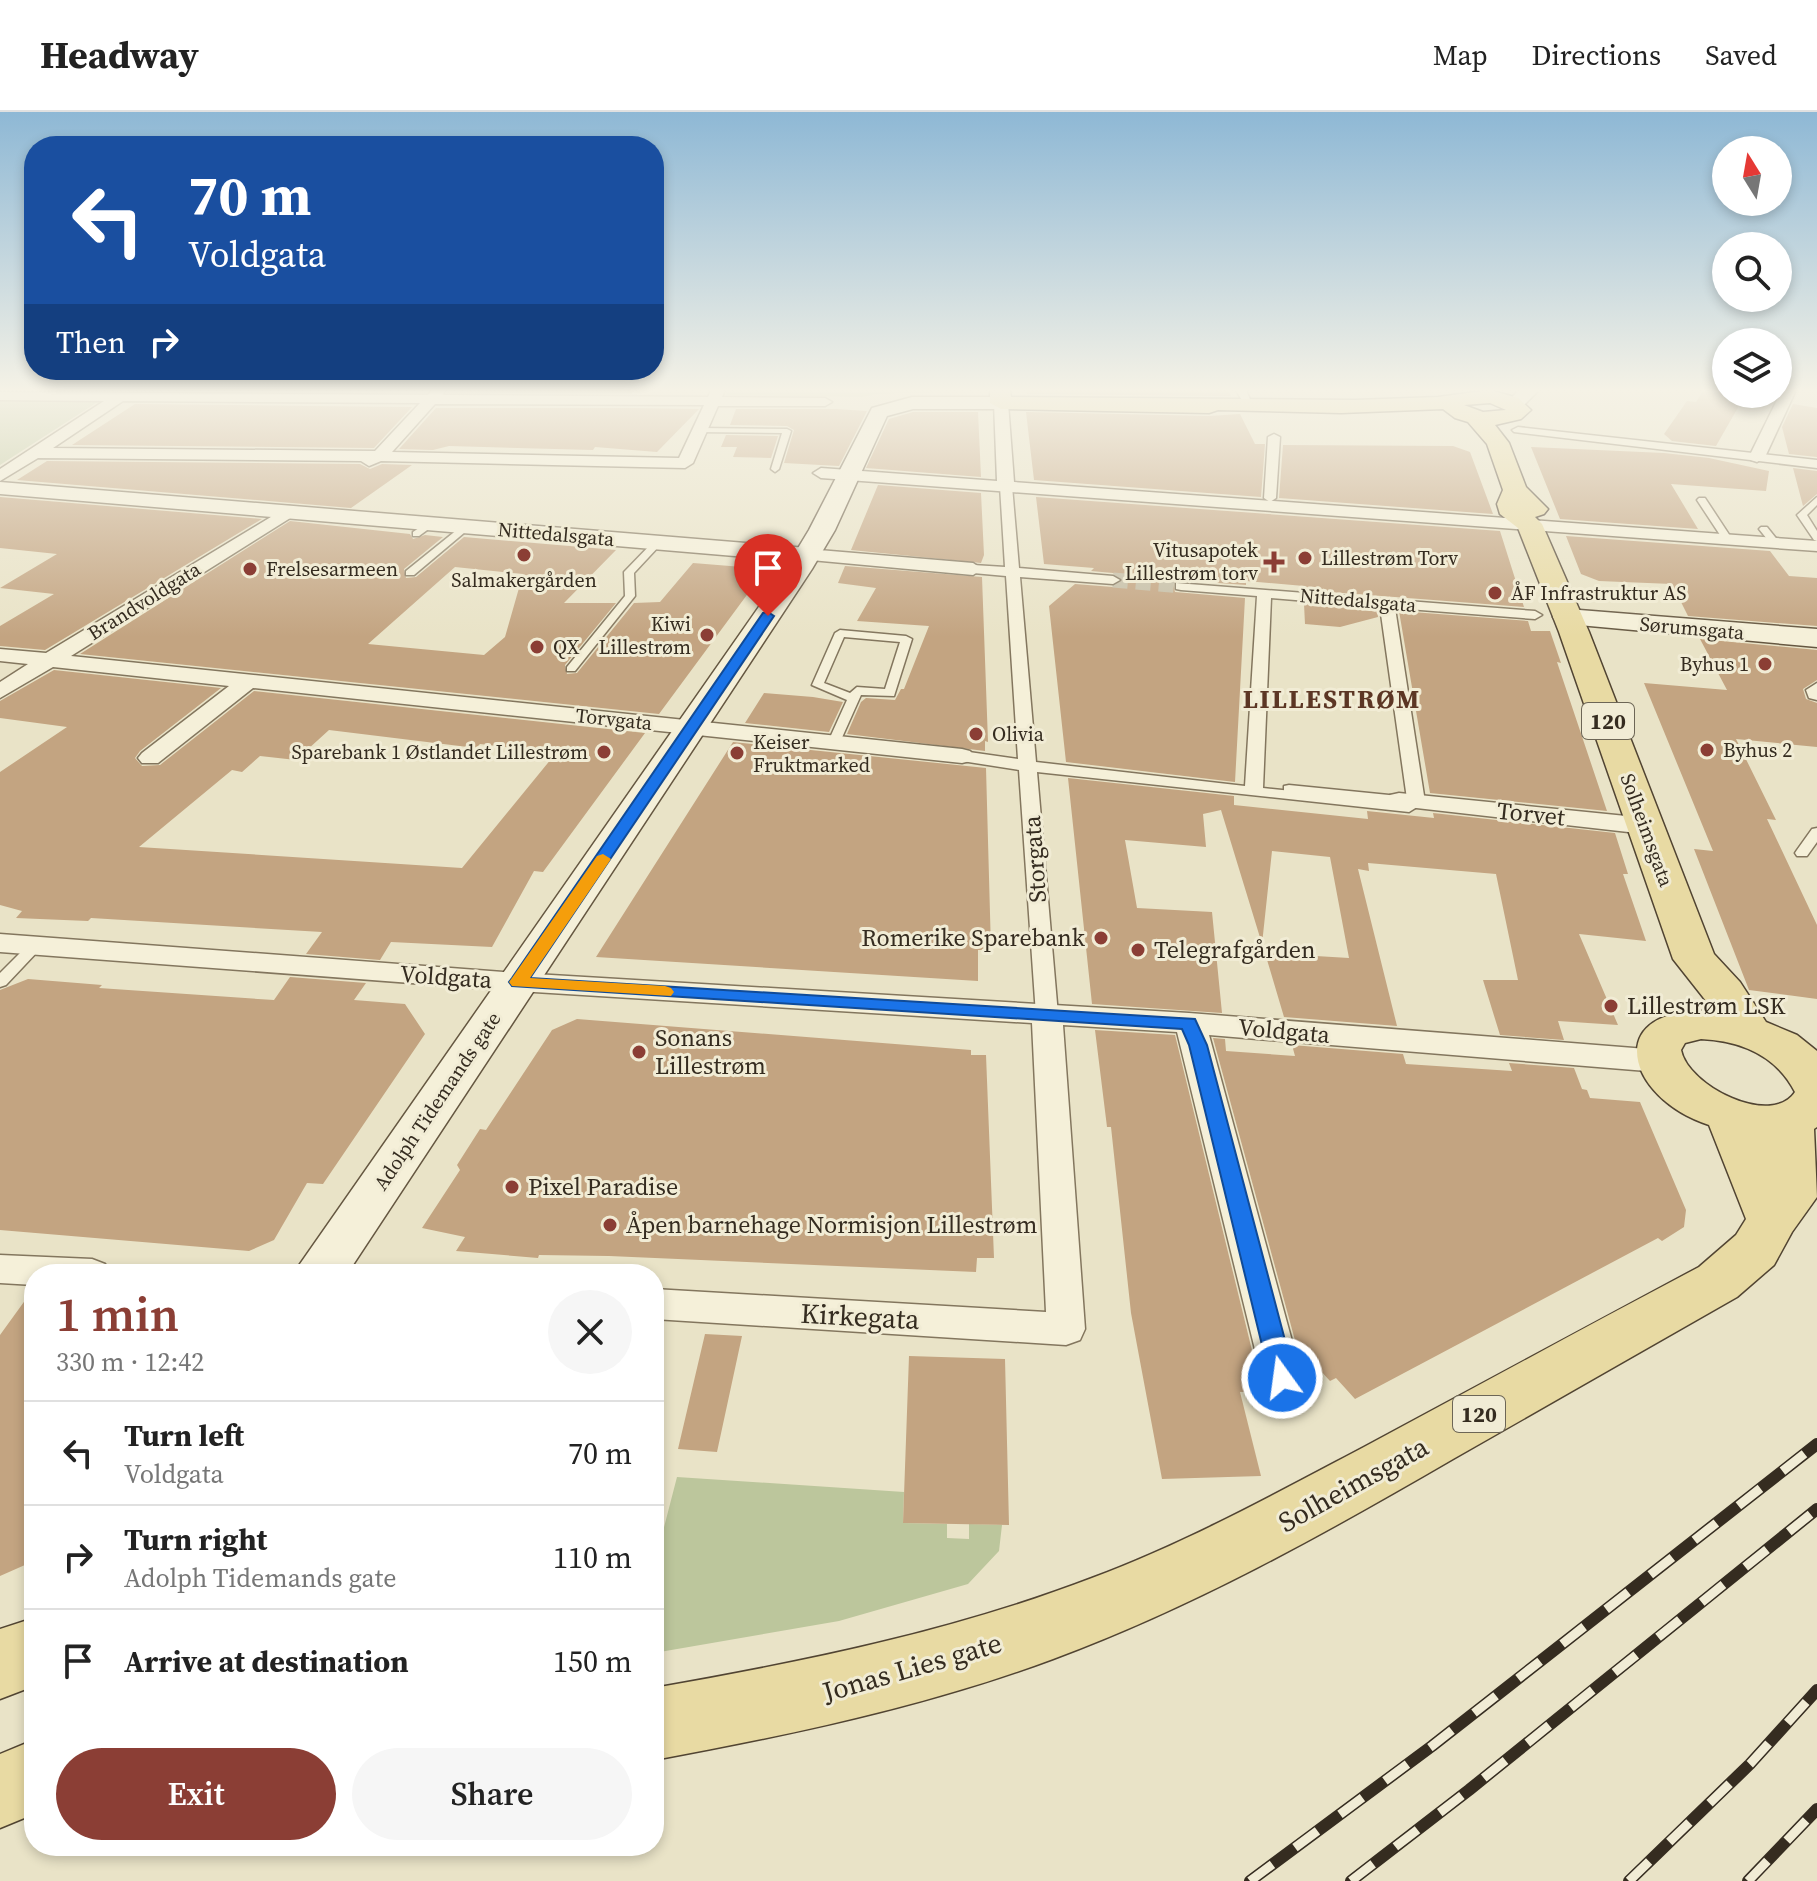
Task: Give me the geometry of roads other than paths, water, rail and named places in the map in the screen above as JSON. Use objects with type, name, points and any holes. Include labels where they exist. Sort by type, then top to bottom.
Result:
[{"type":"main road","name":"Solheimsgata","points":[[1515,473],[1515,490],[1510,504],[1513,514],[1529,524],[1551,616],[1646,826],[1694,959],[1725,992],[1749,1032]]},
{"type":"main road","name":"Adolph Tidemands gate","points":[[326,1264],[694,727],[807,555],[835,474]]},
{"type":"main road","name":"Sørumsgata","points":[[1551,616],[1817,638]]},
{"type":"main road","name":"Solheimsgata","points":[[1693,1025],[1689,988],[1694,959]]},
{"type":"main road","points":[[1693,1025],[1718,1025],[1749,1032],[1775,1043],[1808,1085],[1753,1120],[1729,1115],[1692,1098],[1670,1080],[1659,1061],[1658,1047],[1664,1036],[1693,1025]]},
{"type":"main road","name":"Solheimsgata","points":[[1163,1581],[1282,1524],[1718,1282],[1755,1250],[1772,1219],[1796,1189],[1808,1085]]},
{"type":"main road","points":[[1729,1115],[1772,1219]]},
{"type":"main road","name":"Jonas Lies gate","points":[[664,1722],[829,1692],[914,1670],[1054,1625],[1163,1581]]},
{"type":"street","name":"Storgata","points":[[1005,473],[1047,1015],[1066,1329]]},
{"type":"street","points":[[1270,498],[1272,473]]},
{"type":"street","points":[[835,474],[1384,517],[1727,539],[1769,536],[1817,546]]},
{"type":"street","name":"Nittedalsgata","points":[[0,488],[289,511],[423,529],[466,527],[1113,580]]},
{"type":"street","name":"Brandvoldgata","points":[[0,691],[57,662],[289,511]]},
{"type":"street","name":"Nittedalsgata","points":[[1181,586],[1551,616]]},
{"type":"street","points":[[1254,792],[1264,592]]},
{"type":"street","points":[[1387,602],[1408,801]]},
{"type":"street","name":"Torvgata","points":[[0,655],[1028,764]]},
{"type":"street","points":[[150,758],[248,681]]},
{"type":"street","name":"Torvet","points":[[1028,764],[1070,772],[1402,808],[1408,801],[1646,826]]},
{"type":"street","name":"Voldgata","points":[[12,947],[1189,1023],[1659,1061]]},
{"type":"street","points":[[1189,1023],[1198,1045],[1282,1378]]},
{"type":"street","points":[[0,1269],[24,1270]]},
{"type":"street","name":"Kirkegata","points":[[664,1305],[1066,1329]]},
{"type":"lane","points":[[1702,500],[1727,539]]},
{"type":"lane","points":[[1817,500],[1802,515],[1817,538]]},
{"type":"lane","points":[[410,573],[466,527]]},
{"type":"lane","points":[[571,669],[630,596],[629,572],[657,543]]},
{"type":"lane","points":[[834,742],[854,699],[857,691],[890,693],[906,639],[840,633],[818,685],[854,699]]},
{"type":"lane","points":[[1289,789],[1408,801]]},
{"type":"lane","points":[[1802,853],[1817,832]]},
{"type":"lane","points":[[0,982],[12,947]]},
{"type":"tunnel","points":[[1113,580],[1181,586]]},
{"type":"railway","points":[[1250,1881],[1432,1746],[1817,1444]]},
{"type":"railway","points":[[1351,1881],[1469,1790],[1817,1509]]},
{"type":"railway","points":[[1629,1881],[1750,1764],[1817,1690]]},
{"type":"railway","points":[[1748,1881],[1817,1809]]},
{"type":"place","name":"Salmakergården","points":[[524,555]]},
{"type":"place","name":"Lillestrøm Torv","points":[[1305,558]]},
{"type":"place","name":"Vitusapotek Lillestrøm torv","points":[[1274,562]]},
{"type":"place","name":"Frelsesarmeen","points":[[250,569]]},
{"type":"place","name":"ÅF Infrastruktur AS","points":[[1495,593]]},
{"type":"place","name":"Kiwi Lillestrøm","points":[[707,635]]},
{"type":"place","name":"QX","points":[[537,647]]},
{"type":"place","name":"Byhus 1","points":[[1765,664]]},
{"type":"place","name":"Olivia","points":[[976,734]]},
{"type":"place","name":"Byhus 2","points":[[1707,750]]},
{"type":"place","name":"Sparebank 1 Østlandet Lillestrøm","points":[[604,752]]},
{"type":"place","name":"Keiser Fruktmarked","points":[[737,753]]},
{"type":"place","name":"Romerike Sparebank","points":[[1101,938]]},
{"type":"place","name":"Telegrafgården","points":[[1138,950]]},
{"type":"place","name":"Lillestrøm LSK","points":[[1611,1006]]},
{"type":"place","name":"Sonans Lillestrøm","points":[[639,1052]]},
{"type":"place","name":"Pixel Paradise","points":[[512,1187]]},
{"type":"place","name":"Åpen barnehage Normisjon Lillestrøm","points":[[610,1225]]},
{"type":"district","name":"LILLESTRØM","points":[[1332,699]]}]
